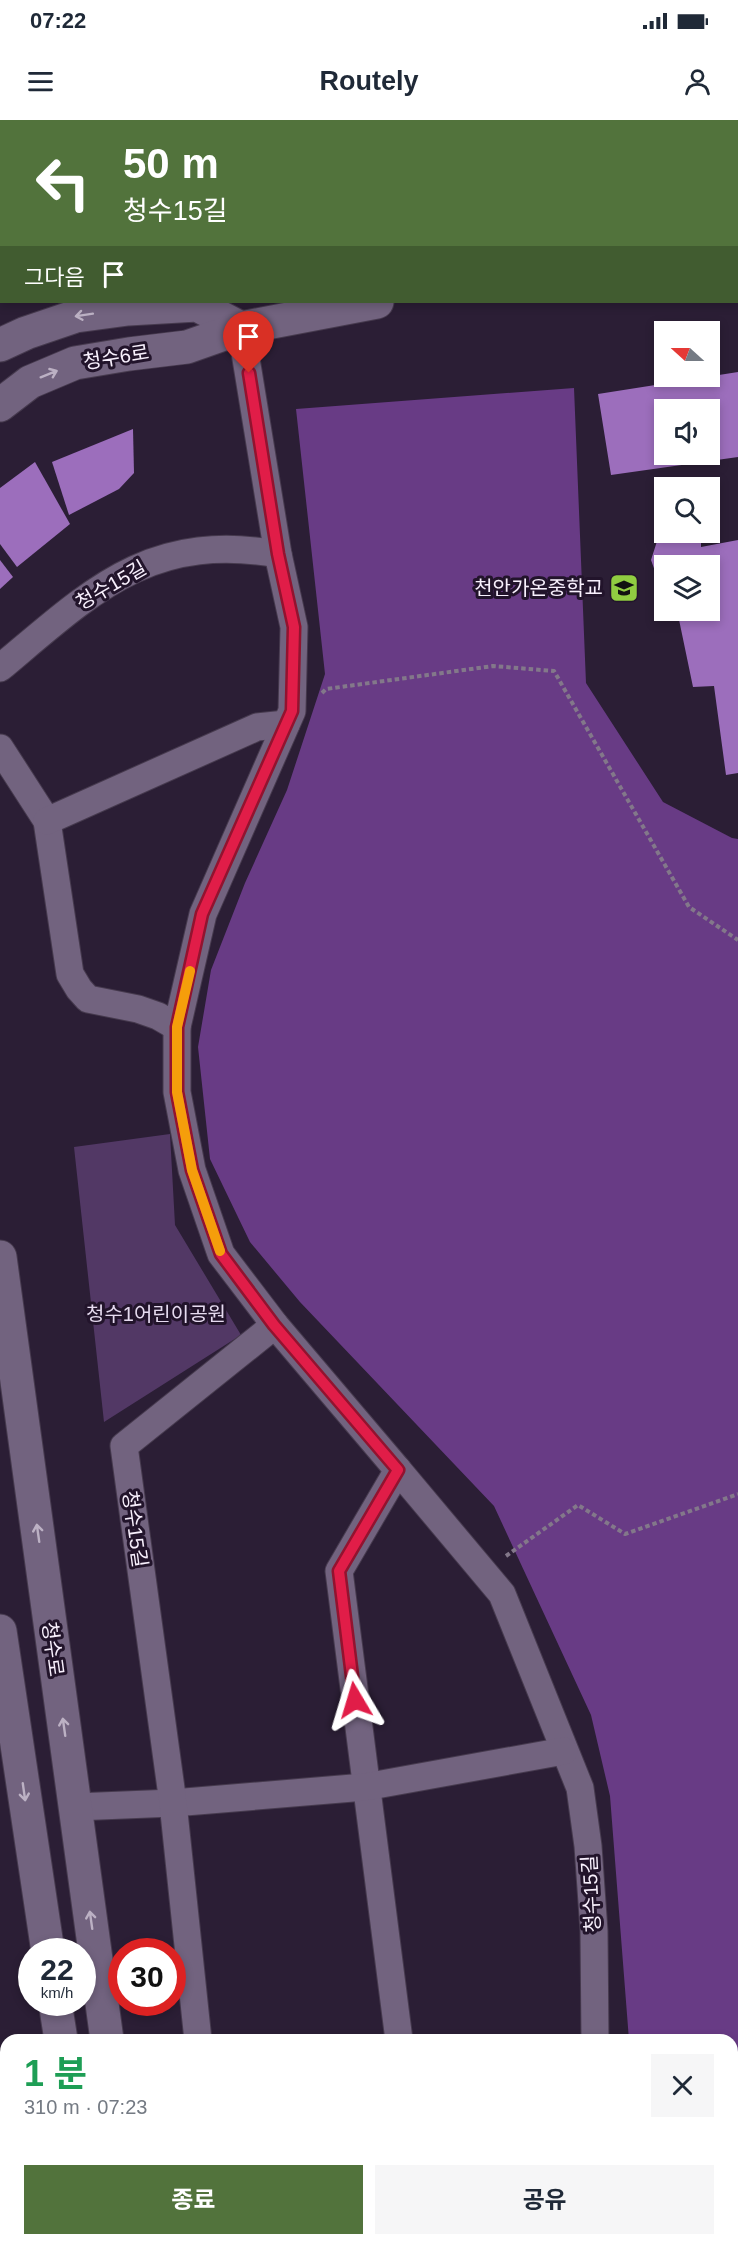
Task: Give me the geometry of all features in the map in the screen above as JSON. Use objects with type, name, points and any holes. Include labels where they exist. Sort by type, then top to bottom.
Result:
[{"type":"street","name":"청수6로","points":[[0,405],[30,382],[75,363],[187,347],[240,315],[366,303]]},
{"type":"street","points":[[0,345],[26,333],[76,316],[128,309],[197,305],[240,315]]},
{"type":"street","name":"청수15길","points":[[240,315],[278,554],[294,627],[292,711],[202,914],[177,1027],[177,1092],[192,1170],[221,1254],[274,1325],[502,1594],[580,1788],[588,1846],[594,1931],[595,2034]]},
{"type":"street","name":"청수15길","points":[[0,668],[86,596],[138,566],[182,552],[244,548],[278,554]]},
{"type":"street","points":[[47,820],[257,727],[286,724]]},
{"type":"street","points":[[0,748],[47,820],[70,974],[79,989],[88,999],[138,1009],[158,1016],[177,1027]]},
{"type":"street","name":"청수로","points":[[0,1257],[106,2034]]},
{"type":"street","name":"청수15길","points":[[197,2034],[173,1803],[124,1446],[274,1325]]},
{"type":"street","points":[[398,1470],[339,1571],[398,2034]]},
{"type":"street","points":[[0,1631],[46,1938]]},
{"type":"street","points":[[75,1807],[173,1803],[365,1787],[564,1751]]},
{"type":"street","points":[[58,2016],[60,2034]]},
{"type":"path","points":[[286,724],[326,689],[493,666],[554,671],[689,907],[738,940]]},
{"type":"path","points":[[502,1558],[578,1505],[626,1534],[738,1494]]},
{"type":"green space","name":"청수1어린이공원","points":[[170,1134],[175,1225],[241,1335],[104,1422],[74,1147]]},
{"type":"shaded area","points":[[574,388],[586,683],[663,802],[738,839],[738,2034],[629,2034],[610,1796],[591,1715],[494,1506],[300,1302],[250,1242],[210,1159],[198,1047],[211,970],[245,883],[287,790],[325,674],[296,409]]},
{"type":"building","points":[[738,372],[738,457],[720,460],[720,399],[654,399],[654,465],[682,465],[611,475],[598,394],[654,385],[720,387],[720,375]]},
{"type":"building","points":[[133,429],[134,473],[119,489],[69,515],[52,462]]},
{"type":"building","points":[[35,462],[70,524],[17,567],[0,544],[0,488]]},
{"type":"building","points":[[738,540],[738,773],[726,775],[714,686],[693,687],[679,621],[720,621],[720,555],[654,555],[654,568],[651,560],[656,543],[701,543],[701,547]]},
{"type":"building","points":[[0,560],[13,577],[0,589]]},
{"type":"slow traffic","points":[[190,971],[177,1027],[177,1092],[192,1170],[220,1251]]},
{"type":"place","name":"천안가온중학교","points":[[624,588]]},
{"type":"route","points":[[249,373],[278,554],[294,627],[292,711],[202,914],[177,1027],[177,1092],[192,1170],[221,1254],[274,1325],[398,1470],[339,1571],[355,1700]]}]
